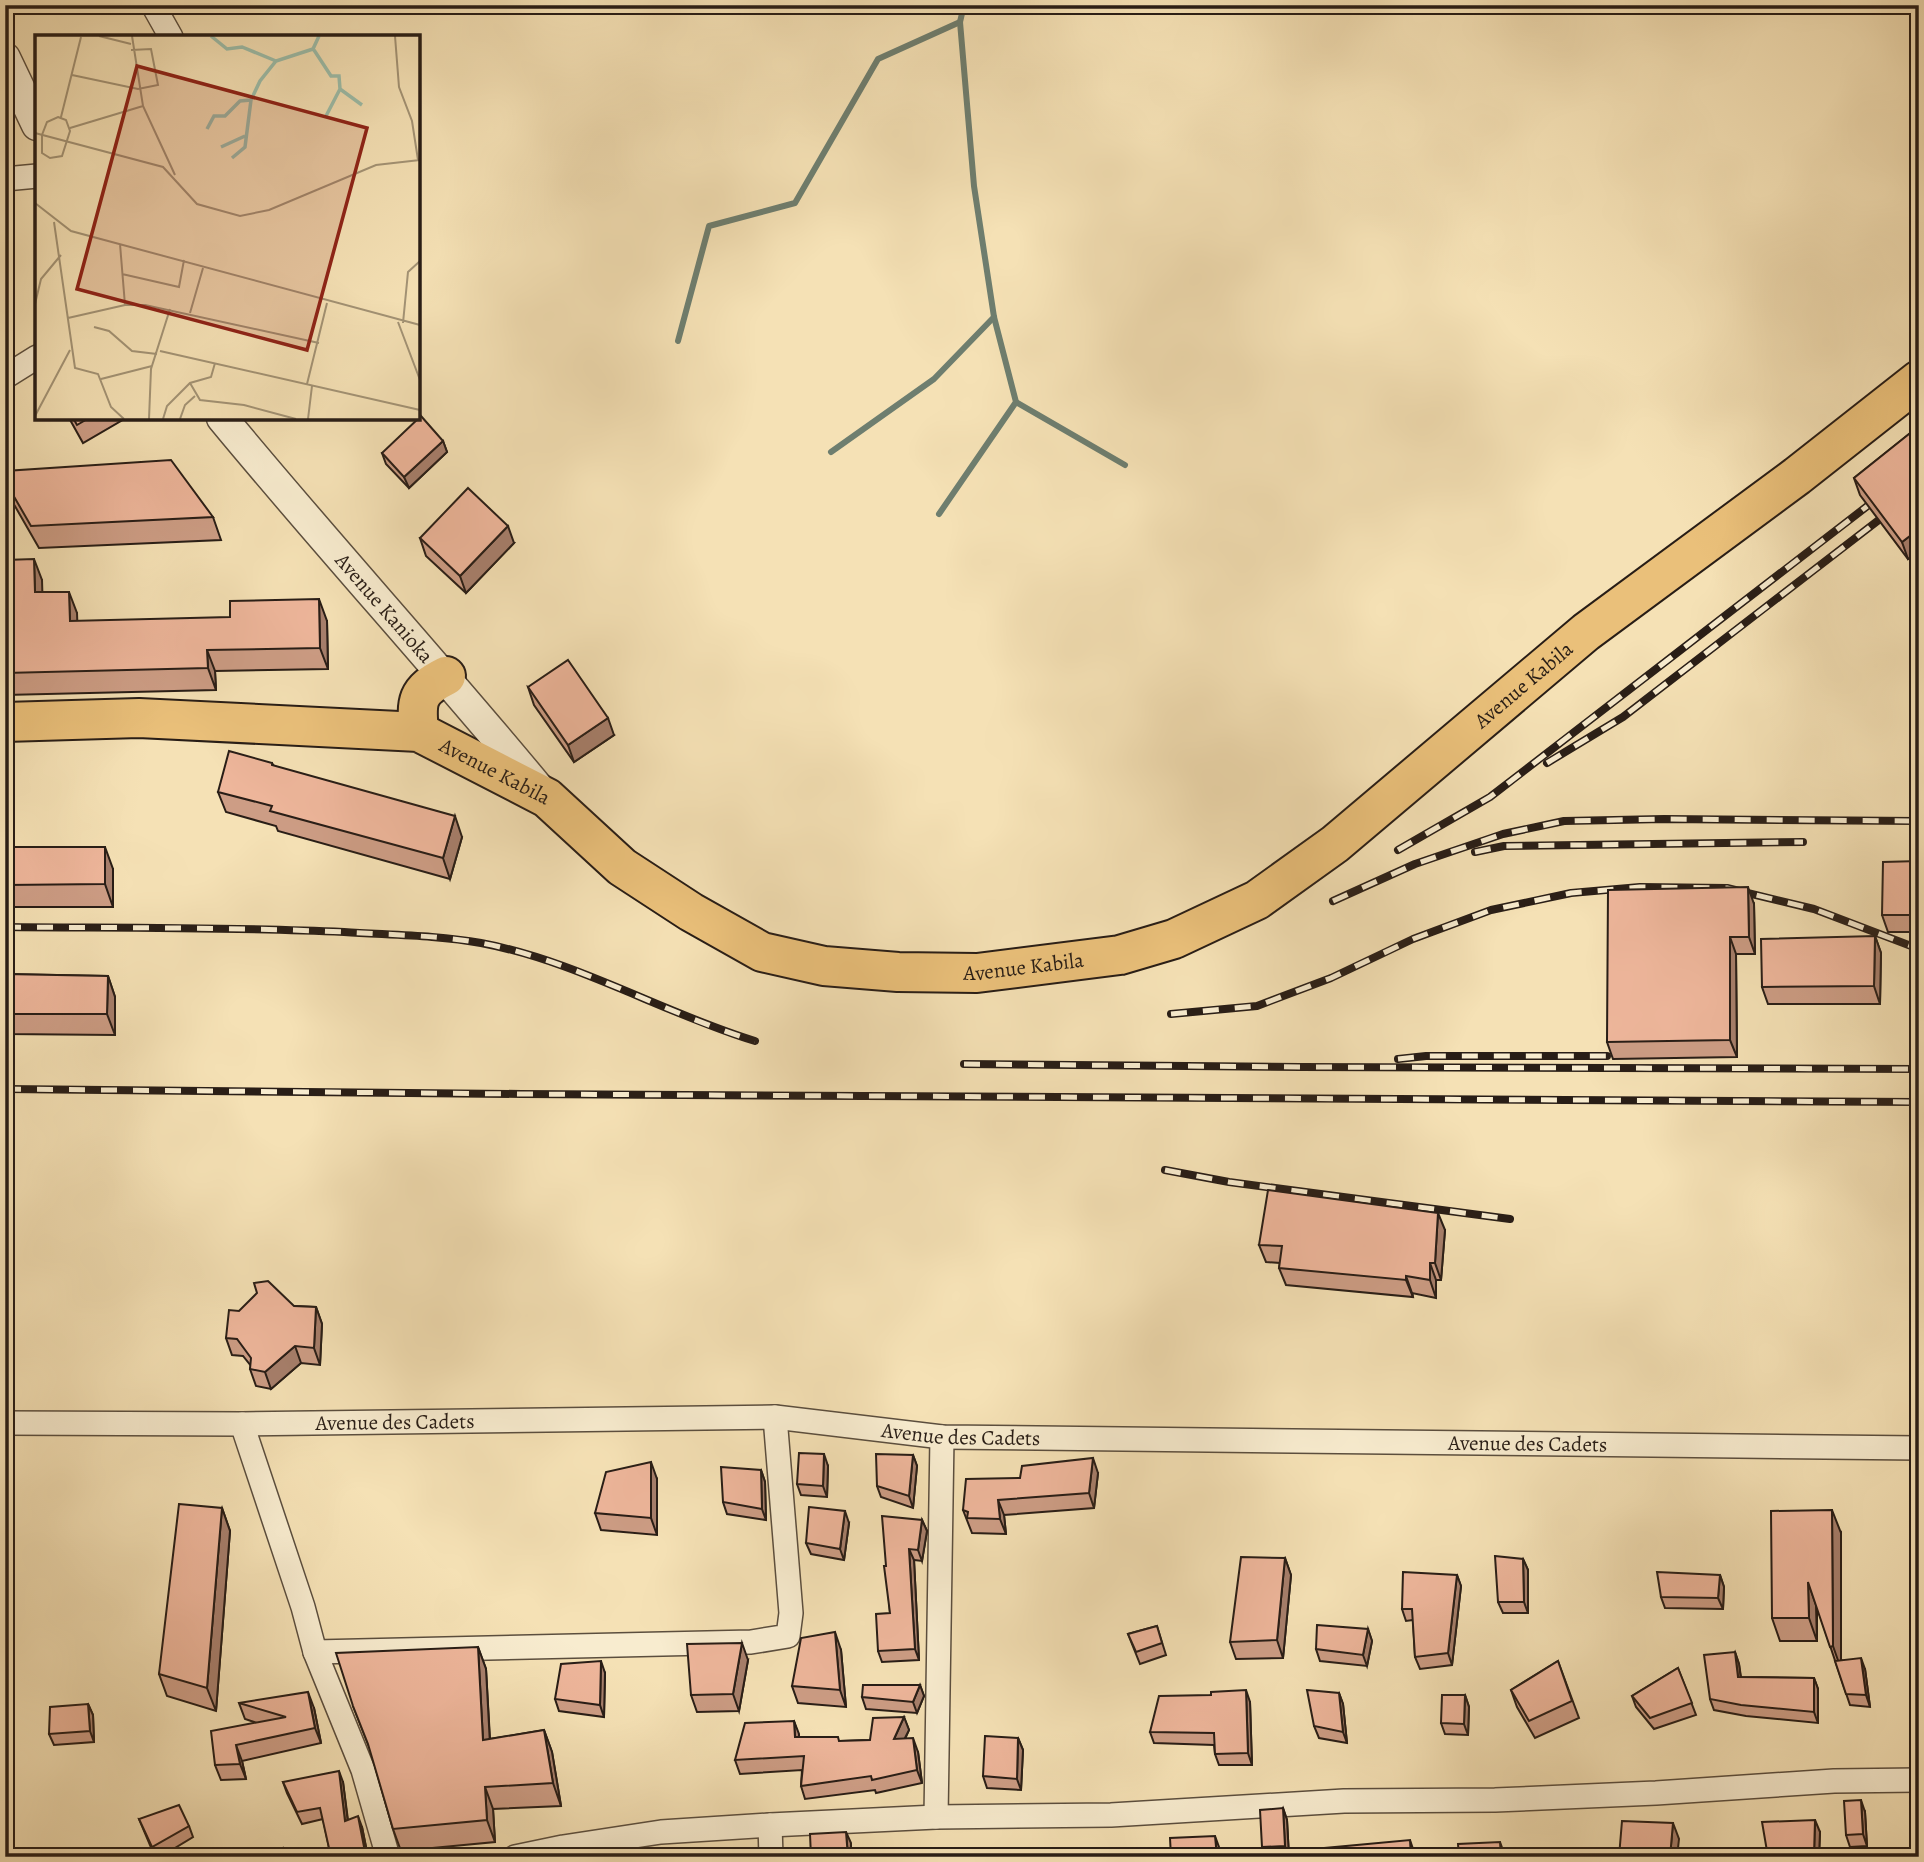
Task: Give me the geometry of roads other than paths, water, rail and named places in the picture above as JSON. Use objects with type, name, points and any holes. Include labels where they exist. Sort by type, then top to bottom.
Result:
[{"type":"highway","name":"Avenue Kabila","points":[[5,722],[139,718],[419,732],[547,798],[622,867],[691,912],[762,952],[824,966],[911,973],[976,973],[1120,956],[1174,939],[1257,900],[1335,844],[1586,632],[1797,476],[1919,380]]},
{"type":"highway","points":[[419,732],[416,706],[419,696],[432,683],[446,676]]},
{"type":"street","points":[[153,5],[171,35]]},
{"type":"street","points":[[5,58],[35,121]]},
{"type":"street","points":[[5,179],[35,176]]},
{"type":"street","points":[[5,377],[35,358]]},
{"type":"street","name":"Avenue Kanioka","points":[[224,420],[318,533],[446,676],[547,798]]},
{"type":"street","points":[[315,1652],[751,1642],[788,1636],[792,1613],[775,1417]]},
{"type":"street","name":"Avenue des Cadets","points":[[5,1423],[242,1424],[775,1417],[942,1437],[1919,1448]]},
{"type":"street","points":[[242,1424],[303,1607],[315,1652],[363,1770],[388,1857]]},
{"type":"street","points":[[936,1817],[942,1437]]},
{"type":"street","points":[[515,1857],[662,1832],[770,1825],[936,1817],[1111,1815],[1344,1801],[1494,1800],[1834,1781],[1919,1780]]},
{"type":"street","points":[[770,1825],[771,1857]]},
{"type":"waterway","points":[[939,514],[1016,402],[994,317],[974,186],[960,22],[964,5]]},
{"type":"waterway","points":[[678,341],[709,226],[795,203],[878,59],[960,22]]},
{"type":"waterway","points":[[831,452],[934,379],[994,317]]},
{"type":"waterway","points":[[1016,402],[1125,465]]},
{"type":"railway","points":[[1547,763],[1623,717],[1919,489]]},
{"type":"railway","points":[[1398,850],[1490,797],[1883,494]]},
{"type":"railway","points":[[1333,901],[1415,864],[1503,834],[1564,821],[1919,821]]},
{"type":"railway","points":[[1475,852],[1504,846],[1803,842]]},
{"type":"railway","points":[[1171,1014],[1257,1006],[1331,978],[1413,939],[1491,910],[1571,893],[1640,887],[1727,888],[1814,909],[1919,949]]},
{"type":"railway","points":[[5,927],[302,930],[464,940],[517,951],[551,962],[755,1041]]},
{"type":"railway","points":[[1398,1059],[1426,1056],[1607,1056]]},
{"type":"railway","points":[[964,1064],[1919,1069]]},
{"type":"railway","points":[[5,1089],[1919,1102]]},
{"type":"railway","points":[[1165,1170],[1229,1182],[1510,1219]]}]
